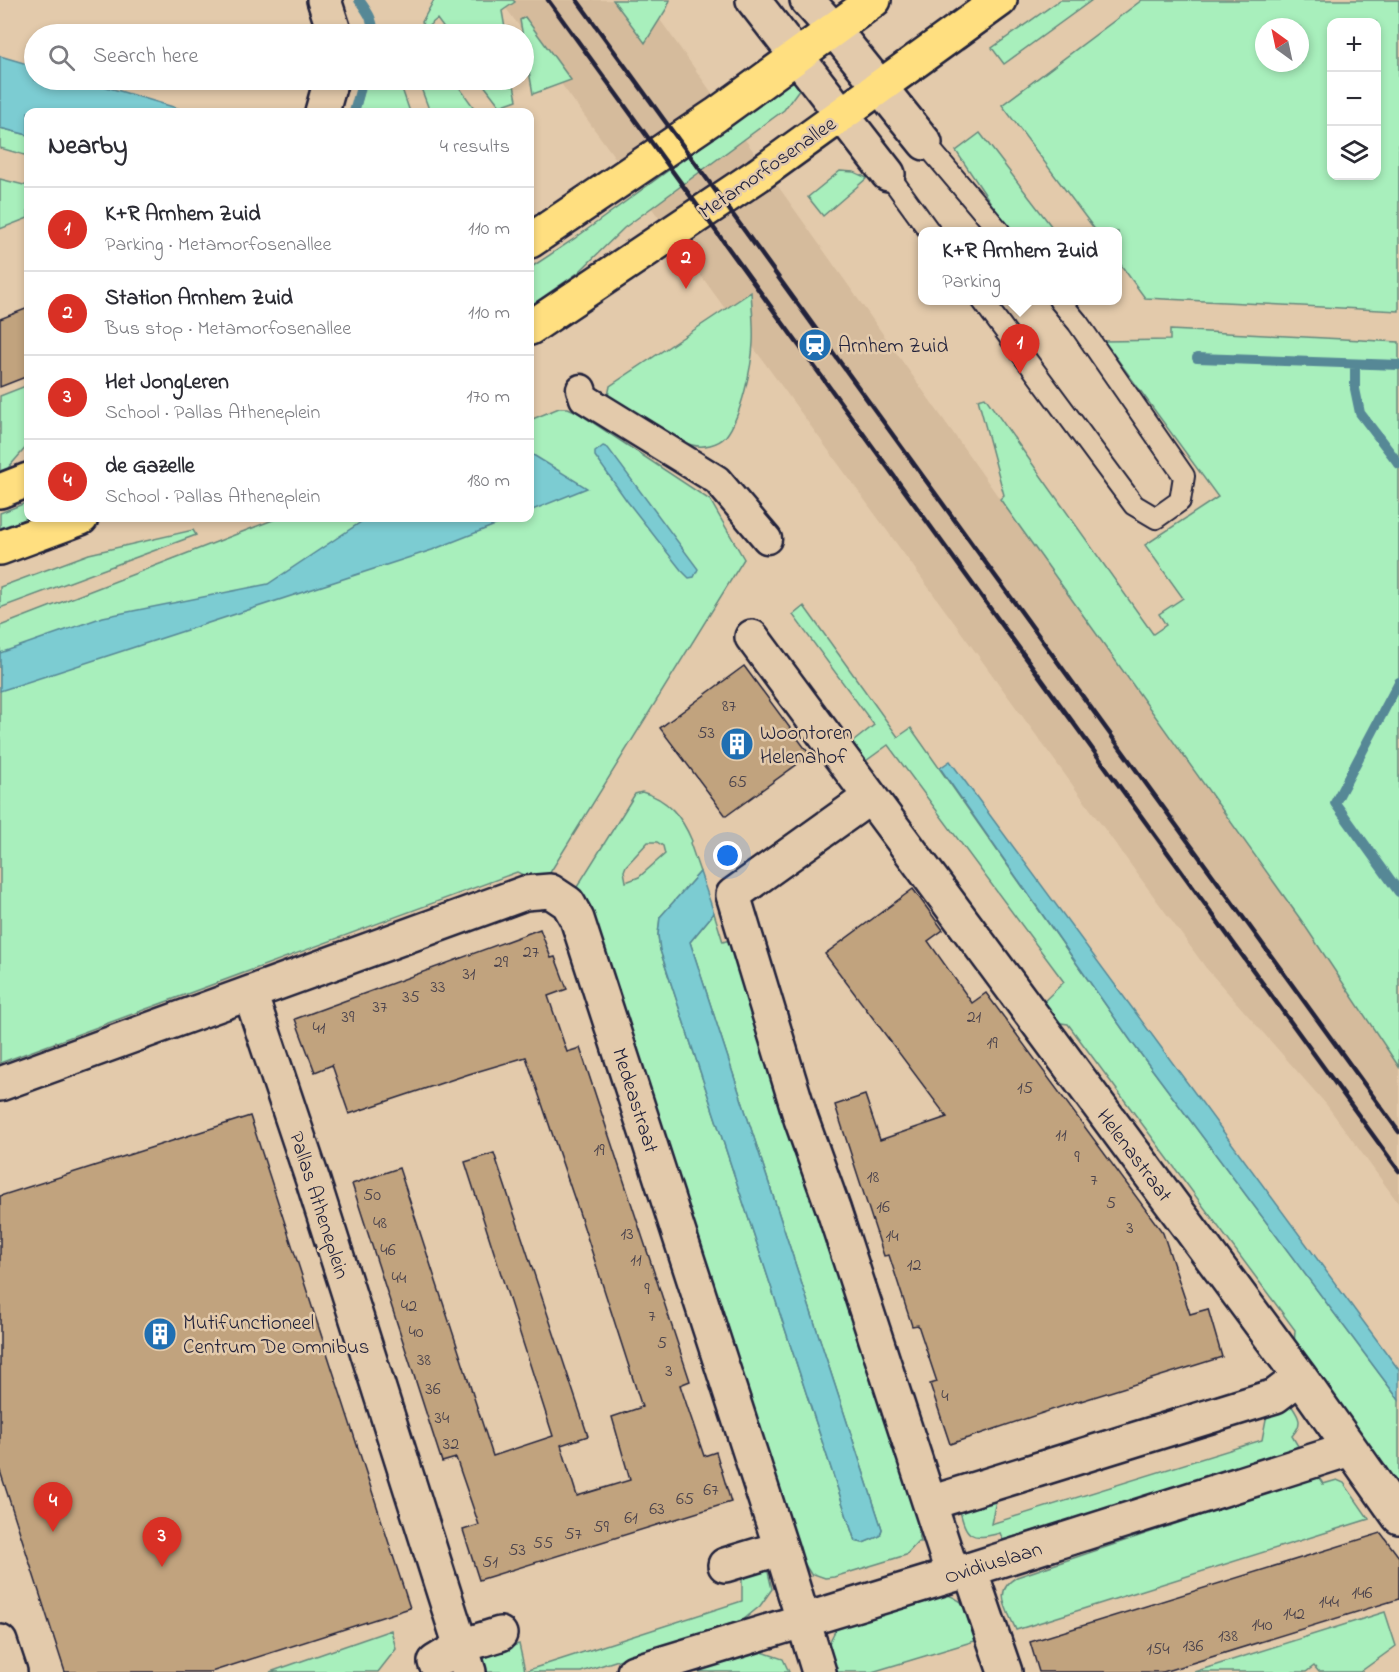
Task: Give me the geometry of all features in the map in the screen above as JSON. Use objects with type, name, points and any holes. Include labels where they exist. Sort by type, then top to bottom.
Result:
[{"type":"main road","points":[[534,239],[653,159],[874,0]]},
{"type":"main road","name":"Metamorfosenallee","points":[[534,325],[758,175],[1000,0]]},
{"type":"main road","points":[[0,490],[24,481]]},
{"type":"main road","points":[[0,548],[70,522]]},
{"type":"street","points":[[324,0],[331,24]]},
{"type":"street","points":[[753,0],[888,174]]},
{"type":"street","points":[[807,0],[925,143]]},
{"type":"street","points":[[323,108],[328,90]]},
{"type":"street","points":[[581,389],[584,398],[717,480],[767,539]]},
{"type":"street","name":"Helenastraat","points":[[752,637],[1300,1377],[1398,1516]]},
{"type":"street","points":[[870,797],[733,895],[801,1119],[833,1208],[930,1503],[1005,1672]]},
{"type":"street","name":"Medeastraat","points":[[250,993],[525,893],[550,891],[568,903],[577,919],[819,1672]]},
{"type":"street","points":[[0,1084],[250,993]]},
{"type":"street","name":"Pallas Atheneplein","points":[[250,993],[317,1192],[455,1660]]},
{"type":"street","points":[[930,1503],[1275,1396],[1300,1377]]},
{"type":"street","name":"Ovidiuslaan","points":[[634,1672],[804,1621],[1350,1449]]},
{"type":"street","points":[[725,1565],[781,1548]]},
{"type":"street","points":[[455,1660],[500,1634]]},
{"type":"street","points":[[0,1642],[10,1672]]},
{"type":"lane","points":[[925,143],[997,227]]},
{"type":"lane","points":[[888,174],[927,227]]},
{"type":"lane","points":[[985,305],[1134,505],[1156,518],[1180,501],[1184,476],[1063,305]]},
{"type":"shaded area","points":[[500,0],[646,0],[1301,920],[1399,1067],[1399,1204],[1326,1104],[1206,968],[534,47],[534,24],[518,24]]},
{"type":"green space","points":[[434,0],[513,0],[515,2],[502,11],[504,24],[441,24],[437,19],[431,24],[422,22]]},
{"type":"green space","points":[[613,0],[670,0],[645,43]]},
{"type":"green space","points":[[1060,0],[1092,0],[1004,64],[992,48]]},
{"type":"green space","points":[[1142,0],[1399,0],[1399,311],[1145,298],[1122,266],[1122,227],[1093,227],[1002,105]]},
{"type":"green space","points":[[525,17],[530,24],[521,24],[520,20]]},
{"type":"green space","points":[[534,29],[571,80],[533,94],[534,90]]},
{"type":"green space","points":[[794,81],[800,88],[784,110],[624,228],[579,272],[534,303],[534,265],[574,239]]},
{"type":"green space","points":[[364,90],[402,90],[409,108],[359,108]]},
{"type":"green space","points":[[422,90],[461,90],[474,108],[428,108]]},
{"type":"green space","points":[[488,90],[515,90],[517,100],[500,106]]},
{"type":"green space","points":[[0,128],[24,134],[24,155],[0,148]]},
{"type":"green space","points":[[980,133],[1052,227],[1007,227],[956,151]]},
{"type":"green space","points":[[840,171],[854,172],[867,178],[823,216],[808,197]]},
{"type":"green space","points":[[0,179],[24,185],[24,220],[0,229]]},
{"type":"green space","points":[[751,292],[753,337],[750,365],[745,391],[736,417],[723,439],[705,446],[682,442],[649,424],[608,396],[610,386]]},
{"type":"green space","points":[[1170,330],[1399,342],[1399,1067],[1301,920],[1000,499],[1004,495],[978,399],[985,397],[1153,634],[1166,625],[1159,614],[1183,598],[1145,545],[1218,497],[1104,341],[1170,340]]},
{"type":"green space","points":[[24,387],[24,450],[8,468],[0,471],[0,396]]},
{"type":"green space","points":[[559,408],[568,408],[577,412],[710,500],[744,559],[543,884],[517,872],[0,1063],[0,626],[268,522],[534,522],[534,418]]},
{"type":"green space","points":[[24,504],[24,520],[0,528],[0,513]]},
{"type":"green space","points":[[193,530],[196,535],[0,608],[0,587],[89,554]]},
{"type":"green space","points":[[804,606],[898,737],[911,728],[1131,1041],[1399,1400],[1399,1490],[1294,1347],[1295,1330],[1068,1024],[1054,1022],[1041,1004],[1064,982],[888,745],[863,763],[849,745],[874,725],[793,615]]},
{"type":"green space","points":[[642,792],[667,804],[684,824],[692,841],[690,843],[700,872],[660,917],[658,935],[660,950],[855,1541],[863,1543],[880,1536],[882,1529],[690,942],[714,913],[723,942],[732,939],[926,1525],[917,1527],[921,1542],[918,1542],[906,1555],[834,1577],[825,1578],[814,1574],[812,1576],[804,1563],[797,1566],[572,895],[635,794]],"holes":[[[648,842],[657,842],[663,846],[665,854],[639,877],[626,882],[624,871],[626,866]]]},
{"type":"green space","points":[[1289,1402],[1299,1419],[1298,1427],[1292,1436],[1298,1446],[1284,1454],[1003,1540],[1000,1533],[976,1536],[967,1531],[964,1525],[959,1507],[997,1496],[991,1524],[1262,1440],[1267,1414]]},
{"type":"green space","points":[[1318,1476],[1323,1484],[1337,1480],[1344,1483],[1369,1519],[1016,1630],[1006,1608],[1003,1594],[1009,1582],[1017,1577]]},
{"type":"green space","points":[[767,1568],[772,1589],[760,1606],[743,1620],[581,1672],[485,1672],[482,1669],[480,1656],[519,1644],[525,1671],[742,1601],[742,1576]]},
{"type":"green space","points":[[940,1593],[957,1599],[963,1604],[970,1615],[978,1640],[872,1672],[834,1672],[826,1649],[837,1627]]},
{"type":"green space","points":[[1385,1612],[1396,1646],[1360,1672],[1319,1672],[1314,1666],[1306,1672],[1194,1672]]},
{"type":"green space","points":[[391,1630],[396,1649],[378,1672],[270,1672]]},
{"type":"green space","points":[[759,1651],[783,1659],[789,1672],[692,1672]]},
{"type":"water","points":[[0,56],[24,63],[24,90],[116,90],[177,108],[24,108],[24,134],[0,128]]},
{"type":"water","points":[[603,446],[608,448],[698,569],[694,577],[689,578],[681,570],[595,456],[595,452]]},
{"type":"water","points":[[534,455],[587,488],[534,509]]},
{"type":"water","points":[[361,522],[503,522],[432,550],[0,691],[0,653],[103,617],[268,584]]},
{"type":"water","points":[[950,761],[1399,1370],[1399,1400],[1131,1041],[940,768]]},
{"type":"water","points":[[700,872],[714,913],[690,942],[882,1529],[880,1536],[863,1543],[855,1541],[660,950],[658,935],[660,917]]},
{"type":"building","points":[[24,310],[24,378],[0,387],[0,319]]},
{"type":"building","name":"Woontoren Helenahof","points":[[744,666],[810,755],[726,816],[660,728]]},
{"type":"building","points":[[913,889],[943,930],[928,941],[972,1003],[986,993],[1163,1233],[1190,1314],[1208,1309],[1222,1357],[1081,1400],[950,1444],[930,1384],[937,1382],[918,1325],[912,1326],[889,1255],[884,1256],[835,1105],[865,1095],[880,1140],[947,1117],[825,954]]},
{"type":"building","points":[[540,929],[551,958],[555,957],[567,989],[548,996],[567,1052],[580,1048],[690,1381],[680,1385],[704,1456],[716,1452],[731,1502],[479,1580],[463,1530],[479,1525],[456,1458],[442,1462],[352,1184],[399,1168],[493,1456],[553,1436],[465,1162],[494,1153],[588,1436],[561,1445],[577,1496],[630,1480],[612,1417],[642,1407],[580,1215],[526,1057],[349,1114],[332,1065],[315,1072],[295,1019]]},
{"type":"building","name":"Mutifunctioneel Centrum De Omnibus","points":[[250,1116],[410,1608],[211,1672],[65,1672],[0,1471],[0,1196]]},
{"type":"building","points":[[1381,1533],[1399,1557],[1399,1599],[1163,1672],[1039,1672],[1030,1642]]},
{"type":"waterway","points":[[359,0],[372,24]]},
{"type":"waterway","points":[[355,108],[360,90]]},
{"type":"waterway","points":[[1197,358],[1399,365]]},
{"type":"waterway","points":[[1355,364],[1355,389],[1360,413],[1399,464]]},
{"type":"waterway","points":[[1399,682],[1335,803],[1399,892]]},
{"type":"railway","points":[[548,0],[1399,1171]]},
{"type":"railway","points":[[577,0],[1399,1132]]},
{"type":"place","name":"Station Arnhem Zuid","points":[[686,289]]},
{"type":"place","name":"Arnhem Zuid","points":[[815,345]]},
{"type":"place","name":"K+R Arnhem Zuid","points":[[1020,374]]},
{"type":"place","name":"Woontoren Helenahof","points":[[737,744]]},
{"type":"place","name":"Mutifunctioneel Centrum De Omnibus","points":[[160,1334]]},
{"type":"place","name":"de Gazelle","points":[[53,1532]]},
{"type":"place","name":"Het JongLeren","points":[[162,1567]]}]
